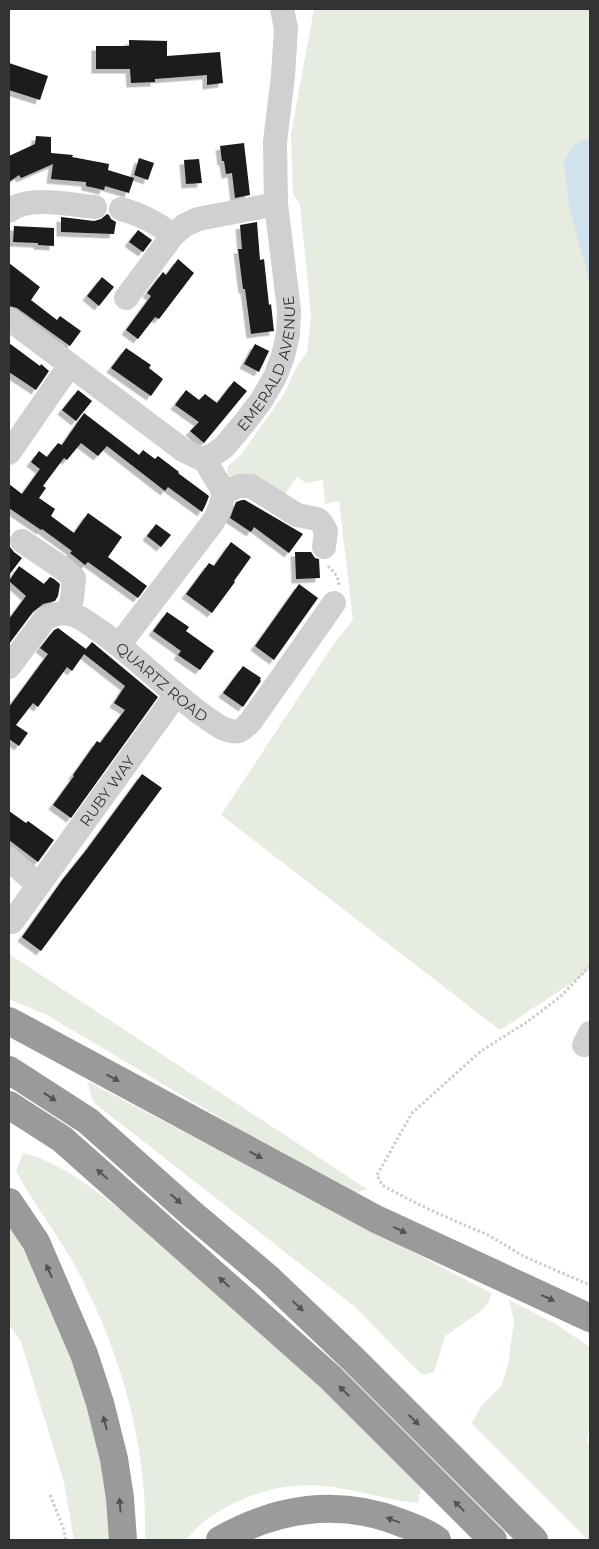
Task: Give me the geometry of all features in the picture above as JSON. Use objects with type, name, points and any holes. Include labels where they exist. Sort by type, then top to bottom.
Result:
[{"type":"highway","points":[[9,1021],[376,1219],[590,1318]]},
{"type":"highway","points":[[9,1070],[88,1121],[268,1278],[352,1358],[534,1540]]},
{"type":"highway","points":[[9,1105],[62,1139],[330,1377],[493,1540]]},
{"type":"highway","points":[[9,1202],[36,1242],[87,1362],[100,1403],[114,1459],[120,1498],[123,1540]]},
{"type":"highway","points":[[220,1540],[253,1523],[316,1508],[376,1514],[419,1530],[437,1540]]},
{"type":"street","name":"EMERALD AVENUE","points":[[204,458],[213,455],[224,447],[261,401],[275,377],[283,356],[288,334],[289,310],[276,204],[275,142],[286,28],[282,9]]},
{"type":"street","points":[[9,211],[24,203],[40,202],[57,194],[95,207]]},
{"type":"street","points":[[126,298],[173,235],[185,225],[198,219],[276,204]]},
{"type":"street","points":[[121,209],[154,221],[173,235]]},
{"type":"street","points":[[9,319],[183,450],[199,458],[204,458],[209,469],[221,485],[223,493],[239,486],[251,486],[297,514],[317,519],[326,531],[324,547]]},
{"type":"street","points":[[9,453],[70,365]]},
{"type":"street","name":"QUARTZ ROAD","points":[[223,493],[221,504],[213,522],[119,645],[176,695],[224,729],[239,731],[244,728],[256,713],[334,603]]},
{"type":"street","points":[[15,534],[74,578],[72,599],[68,613]]},
{"type":"street","points":[[9,667],[35,631],[50,616],[68,613],[83,620],[119,645]]},
{"type":"street","name":"RUBY WAY","points":[[12,922],[176,695]]},
{"type":"street","points":[[9,859],[38,885]]},
{"type":"path","points":[[324,547],[324,560],[327,566],[335,573],[339,582],[340,590],[334,603]]},
{"type":"path","points":[[590,966],[560,996],[527,1022],[481,1051],[412,1113],[377,1175],[382,1185],[410,1200],[488,1235],[525,1257],[590,1286]]},
{"type":"path","points":[[50,1495],[63,1527],[66,1540]]},
{"type":"shaded area","points":[[314,9],[590,9],[590,967],[582,976],[500,1030],[221,815],[335,642],[353,620],[339,501],[325,504],[323,480],[306,483],[297,477],[285,494],[258,478],[244,474],[229,476],[227,471],[228,466],[241,455],[284,394],[297,366],[307,352],[311,316],[300,204],[293,194],[291,134]]},
{"type":"shaded area","points":[[9,954],[367,1189],[350,1195],[47,1015],[9,999]]},
{"type":"shaded area","points":[[87,1081],[491,1293],[490,1300],[481,1311],[445,1336],[434,1372],[422,1375],[354,1306],[93,1102]]},
{"type":"shaded area","points":[[23,1153],[55,1165],[87,1185],[144,1229],[242,1310],[422,1485],[418,1503],[324,1486],[282,1487],[255,1494],[230,1505],[204,1522],[186,1540],[145,1540],[145,1506],[142,1473],[130,1407],[121,1374],[97,1311],[83,1281],[16,1171]]},
{"type":"shaded area","points":[[9,1225],[26,1253],[66,1331],[115,1481],[114,1540],[74,1540],[64,1482],[21,1342],[9,1324]]},
{"type":"shaded area","points":[[509,1300],[554,1323],[590,1347],[590,1422],[587,1439],[590,1446],[590,1540],[472,1424],[481,1406],[502,1385],[508,1365],[514,1321]]},
{"type":"water","points":[[582,139],[590,139],[590,284],[569,206],[564,162],[572,148]]},
{"type":"building","points":[[129,40],[167,41],[167,56],[220,52],[223,83],[207,85],[207,75],[155,79],[155,82],[131,83],[130,69],[96,69],[96,46],[129,46]]},
{"type":"building","points":[[9,63],[48,76],[40,100],[9,90]]},
{"type":"building","points":[[36,136],[51,137],[51,153],[73,155],[72,157],[109,164],[108,170],[134,178],[129,193],[105,186],[104,190],[86,186],[86,182],[51,179],[53,164],[21,178],[19,175],[9,182],[9,156],[35,144]]},
{"type":"building","points":[[244,143],[250,195],[235,198],[232,173],[226,174],[220,146]]},
{"type":"building","points":[[139,158],[154,163],[148,180],[134,175]]},
{"type":"building","points":[[199,159],[202,183],[186,184],[184,160]]},
{"type":"building","points":[[107,214],[116,222],[114,234],[61,232],[61,217],[94,221],[101,219]]},
{"type":"building","points":[[257,222],[260,260],[264,259],[274,331],[251,334],[238,249],[242,249],[240,225]]},
{"type":"building","points":[[14,226],[54,228],[54,246],[13,242]]},
{"type":"building","points":[[138,230],[152,240],[143,252],[129,242]]},
{"type":"building","points":[[178,259],[194,273],[159,319],[155,317],[138,339],[126,330],[151,296],[147,293],[163,272],[166,275]]},
{"type":"building","points":[[9,263],[40,287],[31,300],[57,320],[60,316],[81,331],[70,346],[17,308],[9,306]]},
{"type":"building","points":[[102,277],[114,287],[99,306],[87,296]]},
{"type":"building","points":[[9,343],[49,371],[36,390],[9,372]]},
{"type":"building","points":[[255,344],[269,351],[259,372],[244,364]]},
{"type":"building","points":[[126,348],[151,365],[149,368],[163,379],[151,396],[111,368]]},
{"type":"building","points":[[234,381],[247,391],[204,443],[190,431],[199,422],[175,405],[186,390],[199,400],[205,394],[217,403]]},
{"type":"building","points":[[78,390],[92,401],[76,421],[62,410]]},
{"type":"building","points":[[84,413],[139,455],[143,450],[155,459],[158,456],[209,496],[202,512],[168,487],[165,491],[107,446],[98,456],[81,443],[67,460],[64,458],[43,486],[46,488],[39,498],[55,509],[51,516],[74,533],[88,513],[122,537],[108,557],[147,586],[138,598],[88,562],[85,565],[70,553],[72,551],[9,508],[9,484],[22,494],[40,469],[31,462],[39,451],[47,457],[58,443],[62,445]]},
{"type":"building","points":[[242,500],[303,534],[289,553],[254,527],[251,532],[230,518],[236,502]]},
{"type":"building","points":[[156,524],[171,535],[161,547],[147,536]]},
{"type":"building","points":[[231,542],[251,557],[212,613],[186,594],[209,563],[214,566]]},
{"type":"building","points":[[9,543],[14,552],[22,558],[9,575]]},
{"type":"building","points":[[295,552],[311,552],[315,558],[319,559],[320,578],[296,579]]},
{"type":"building","points":[[19,566],[44,584],[50,577],[60,584],[55,601],[43,604],[33,612],[9,644],[9,619],[26,596],[9,581]]},
{"type":"building","points":[[299,584],[318,598],[274,660],[255,646]]},
{"type":"building","points":[[167,612],[189,627],[186,631],[214,651],[200,670],[178,655],[181,651],[153,631]]},
{"type":"building","points":[[58,628],[86,649],[92,642],[158,697],[71,818],[53,805],[97,741],[100,743],[125,710],[114,703],[125,686],[84,654],[72,671],[67,667],[38,707],[33,703],[16,725],[28,733],[19,746],[9,739],[9,707],[48,654],[40,648],[54,630]]},
{"type":"building","points":[[243,666],[261,678],[261,681],[243,707],[223,693]]},
{"type":"building","points":[[142,774],[162,788],[41,951],[22,937]]},
{"type":"building","points":[[9,811],[26,823],[28,821],[54,840],[38,862],[9,840]]}]
